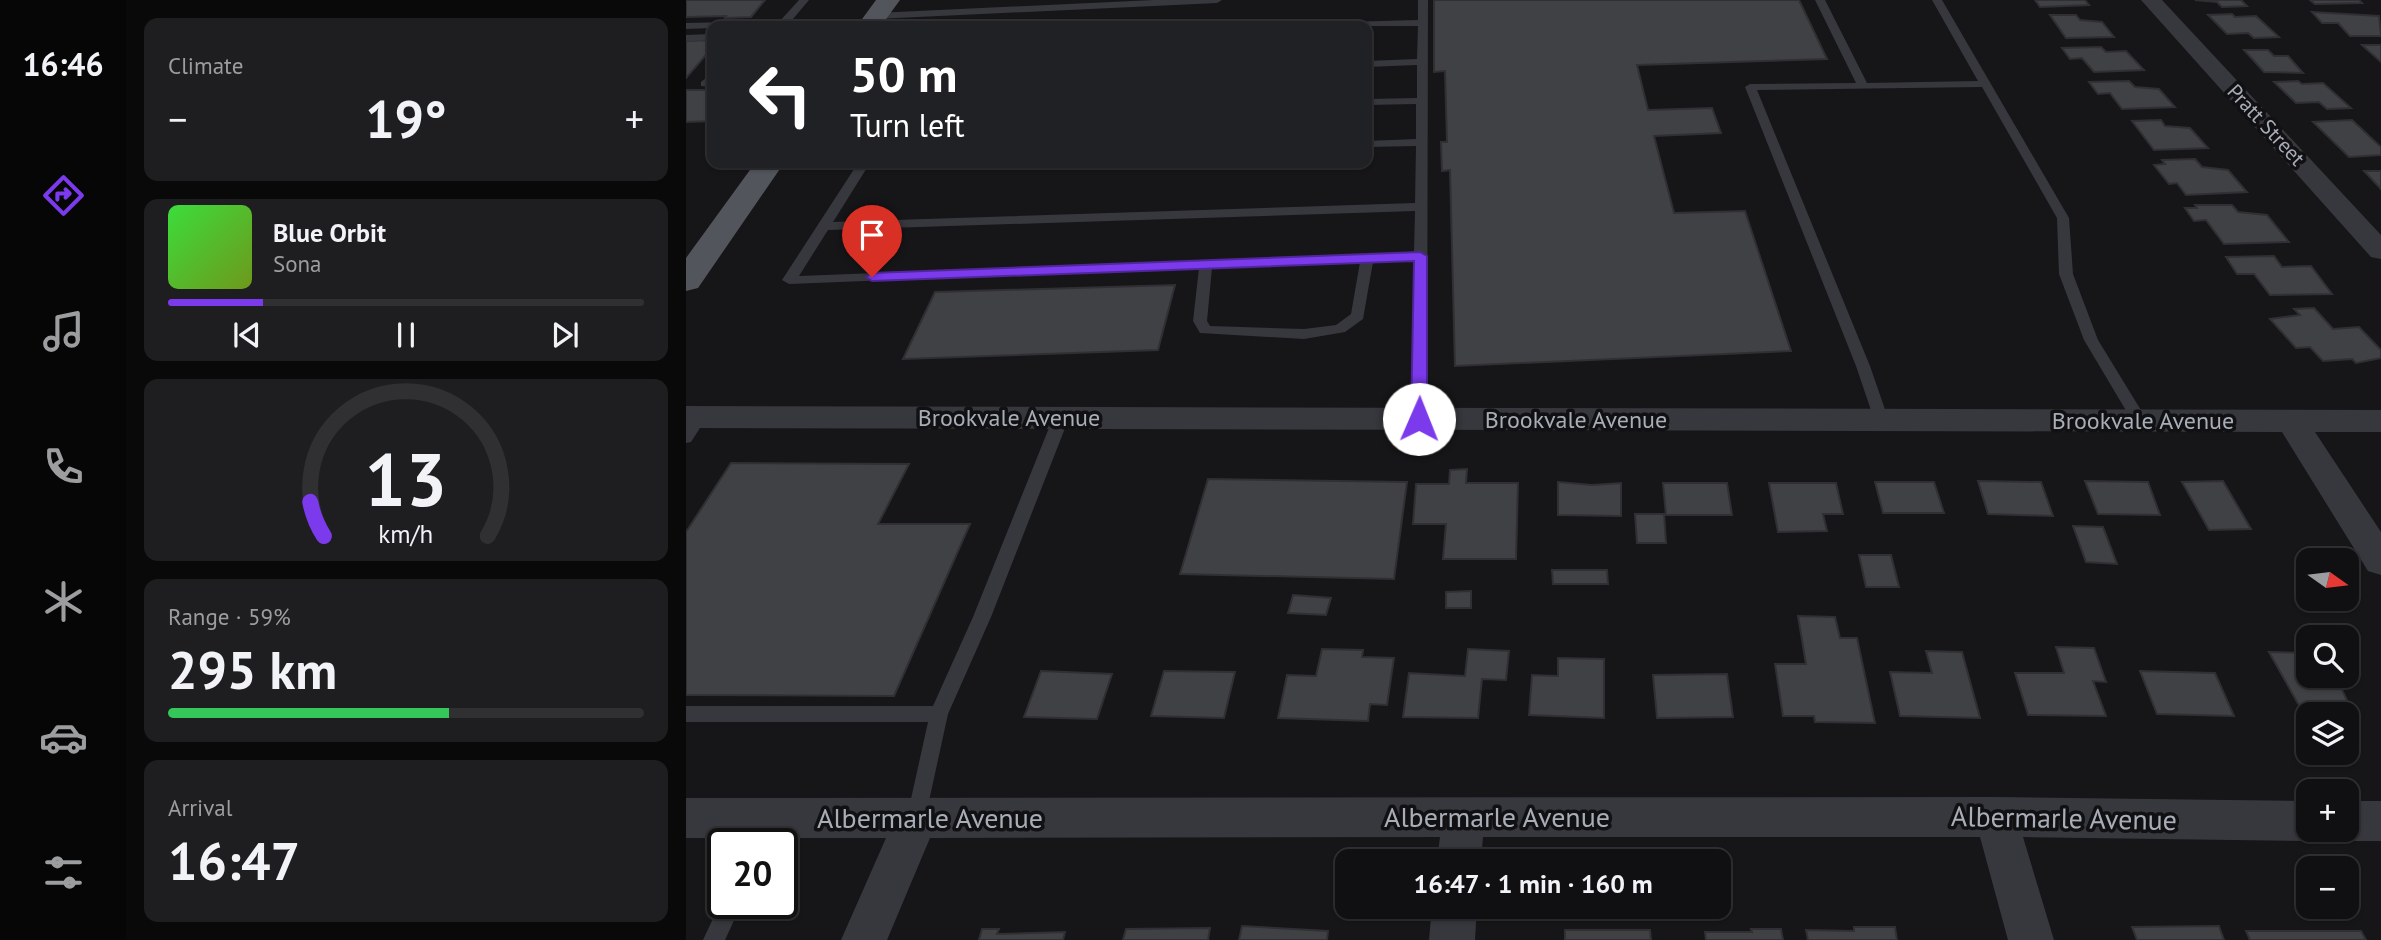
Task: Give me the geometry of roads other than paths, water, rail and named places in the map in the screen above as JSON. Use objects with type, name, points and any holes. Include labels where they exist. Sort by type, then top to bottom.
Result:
[{"type":"main road","points":[[686,281],[766,168]]},
{"type":"street","name":"Pratt Street","points":[[2151,0],[2381,251]]},
{"type":"street","name":"Brookvale Avenue","points":[[690,424],[1061,418],[2381,421]]},
{"type":"street","points":[[2292,422],[2381,561]]},
{"type":"street","points":[[1460,849],[1463,817]]},
{"type":"street","points":[[1996,817],[2031,940]]},
{"type":"street","name":"Albermarle Avenue","points":[[798,828],[916,819],[1996,817],[2296,821]]},
{"type":"street","name":"Albermarle Avenue","points":[[686,818],[748,828]]},
{"type":"street","points":[[864,940],[916,819]]},
{"type":"street","points":[[2359,821],[2381,821]]},
{"type":"street","points":[[1452,940],[1454,919]]},
{"type":"lane","points":[[786,21],[804,0]]},
{"type":"lane","points":[[984,0],[1027,7]]},
{"type":"lane","points":[[878,14],[960,14],[1027,7],[1217,0]]},
{"type":"lane","points":[[1419,419],[1423,0]]},
{"type":"lane","points":[[1820,0],[1863,86]]},
{"type":"lane","points":[[1937,0],[2063,218],[2066,274],[2087,329],[2113,380],[2139,420]]},
{"type":"lane","points":[[955,21],[960,14]]},
{"type":"lane","points":[[1372,24],[1423,23]]},
{"type":"lane","points":[[686,26],[707,26]]},
{"type":"lane","points":[[686,38],[707,37]]},
{"type":"lane","points":[[1372,64],[1423,62]]},
{"type":"lane","points":[[1881,421],[1863,366],[1750,87],[1986,85]]},
{"type":"lane","points":[[1372,102],[1422,101]]},
{"type":"lane","points":[[1372,144],[1422,142]]},
{"type":"lane","points":[[861,168],[789,280],[1420,256]]},
{"type":"lane","points":[[824,226],[1422,207]]},
{"type":"lane","points":[[1206,264],[1200,321],[1205,330],[1304,334],[1340,329],[1358,316],[1367,258]]},
{"type":"lane","points":[[916,819],[939,714],[982,617],[1061,418]]},
{"type":"lane","points":[[686,714],[939,714]]},
{"type":"lane","points":[[714,940],[724,919]]}]
